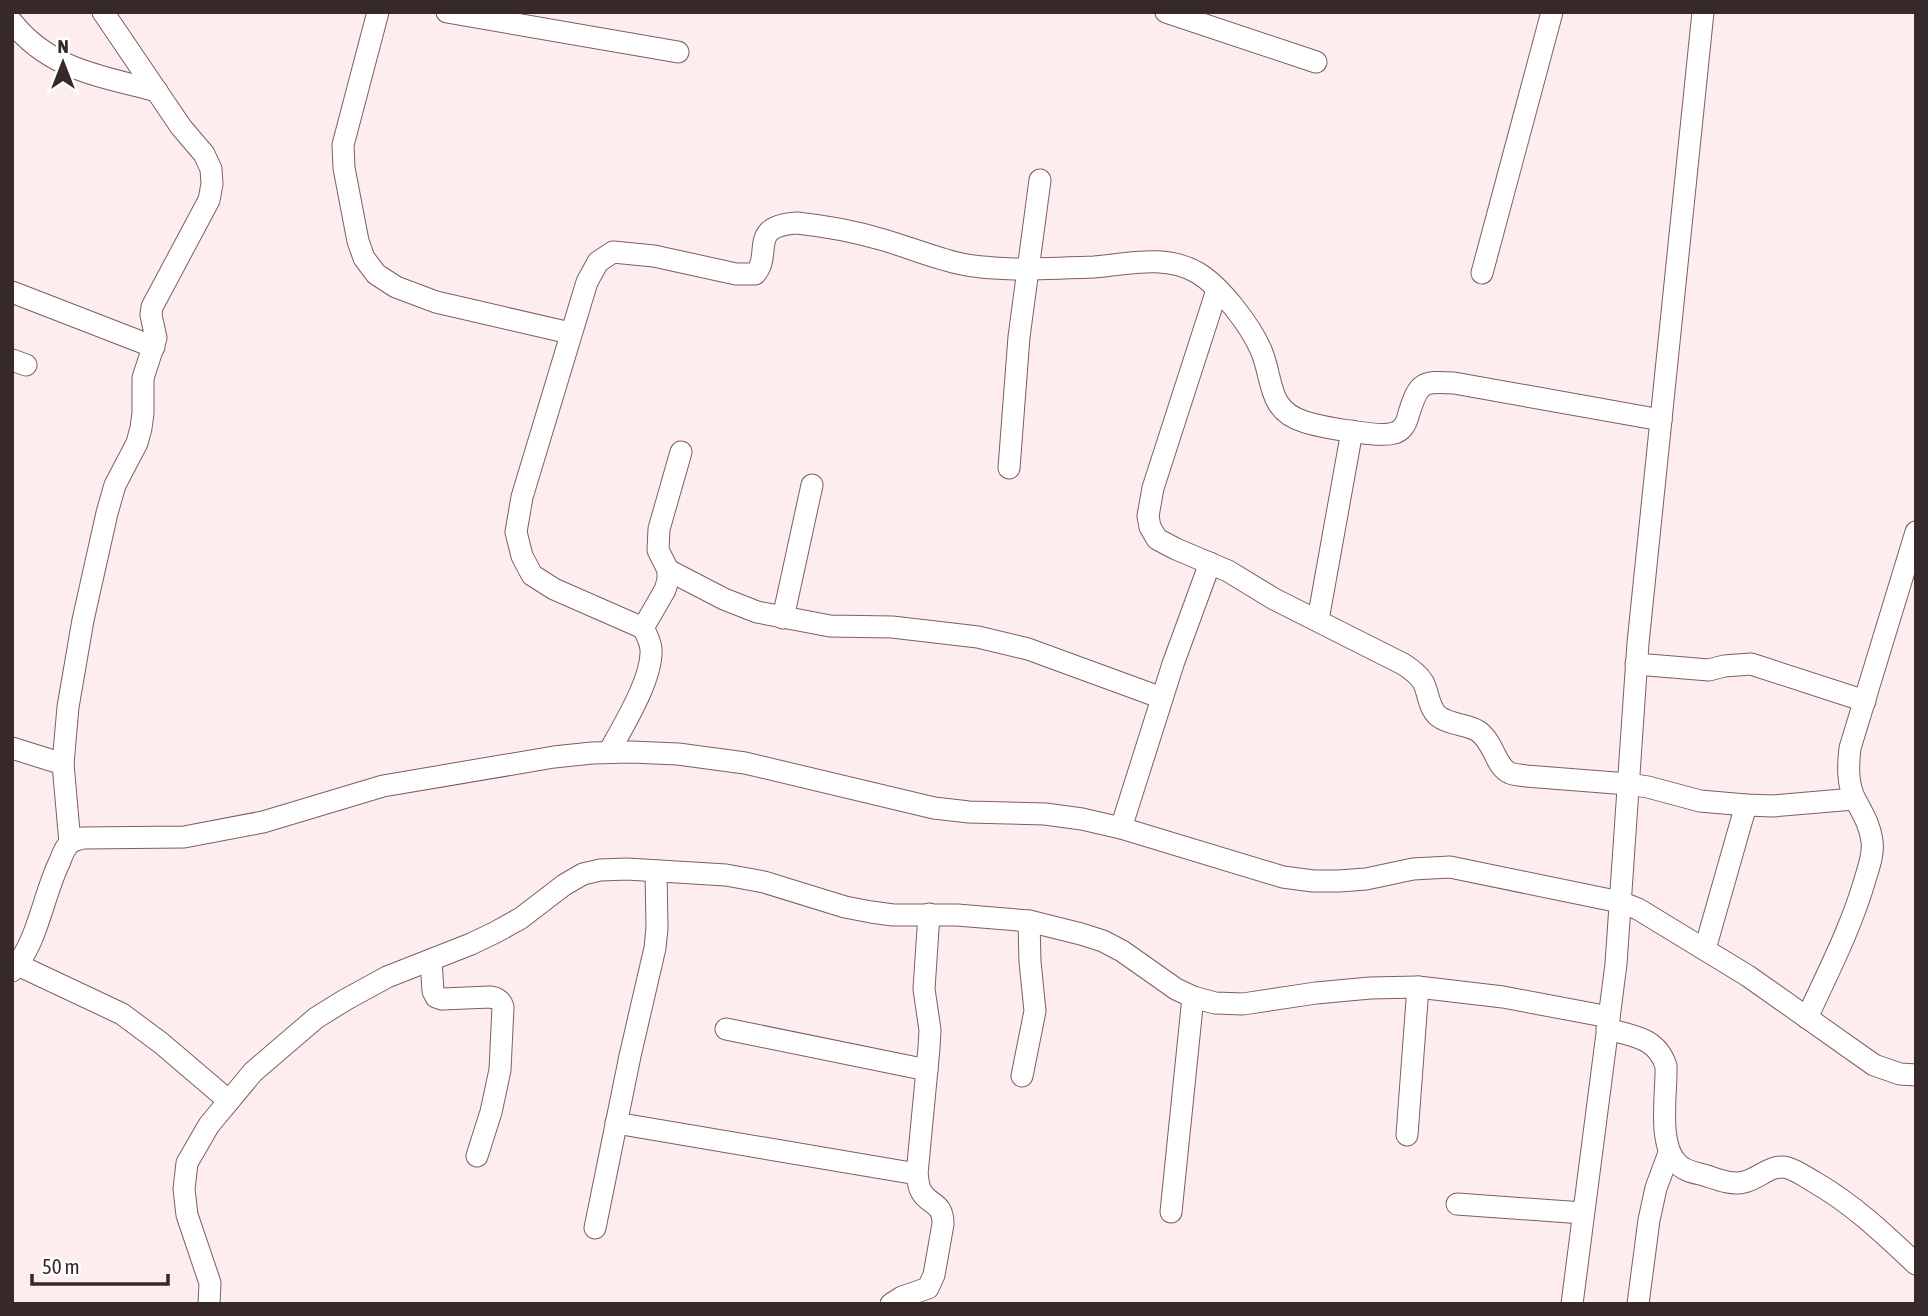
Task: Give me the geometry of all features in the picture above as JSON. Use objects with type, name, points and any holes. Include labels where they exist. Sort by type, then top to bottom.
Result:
[{"type":"street","points":[[103,12],[181,127],[204,153],[211,169],[212,184],[209,200],[152,307],[156,338],[143,379],[141,428],[115,485],[83,620],[68,707],[63,764],[70,843],[53,875],[37,924],[15,968],[122,1014],[161,1043],[229,1101]]},
{"type":"street","points":[[378,12],[343,145],[344,168],[358,241],[364,258],[376,274],[396,287],[436,302],[570,333]]},
{"type":"street","points":[[447,12],[678,52]]},
{"type":"street","points":[[1166,12],[1316,62]]},
{"type":"street","points":[[1482,273],[1552,12]]},
{"type":"street","points":[[1572,1304],[1616,964],[1636,663],[1703,12]]},
{"type":"street","points":[[12,22],[36,48],[55,60],[157,91]]},
{"type":"street","points":[[1009,468],[1019,337],[1040,180]]},
{"type":"street","points":[[609,752],[634,704],[650,665],[649,637],[643,628],[554,589],[532,575],[522,556],[516,531],[522,497],[587,282],[598,262],[613,252],[654,256],[736,274],[755,274],[759,270],[765,237],[771,230],[784,224],[797,223],[878,238],[945,260],[985,267],[1028,268],[1164,262],[1198,273],[1217,290],[1246,323],[1260,346],[1273,396],[1291,416],[1305,422],[1352,431],[1394,433],[1404,427],[1416,392],[1422,385],[1434,382],[1454,383],[1661,420]]},
{"type":"street","points":[[1217,290],[1153,488],[1148,516],[1150,527],[1157,539],[1228,571],[1274,599],[1404,663],[1423,683],[1431,707],[1439,717],[1484,735],[1491,743],[1502,768],[1509,773],[1628,784],[1700,801],[1746,805],[1773,806],[1854,799]]},
{"type":"street","points":[[12,292],[154,346]]},
{"type":"street","points":[[1318,620],[1352,431]]},
{"type":"street","points":[[643,628],[665,590],[668,570],[658,550],[659,529],[681,452]]},
{"type":"street","points":[[783,618],[812,485]]},
{"type":"street","points":[[1807,1018],[1852,918],[1872,858],[1868,825],[1854,799],[1848,768],[1850,748],[1916,532]]},
{"type":"street","points":[[1121,828],[1210,563]]},
{"type":"street","points":[[668,570],[757,612],[830,626],[892,627],[978,637],[1028,649],[1163,698]]},
{"type":"street","points":[[1636,663],[1709,670],[1751,664],[1865,701]]},
{"type":"street","points":[[12,748],[63,764]]},
{"type":"street","points":[[70,843],[82,838],[184,837],[262,822],[383,786],[554,757],[609,752],[678,754],[746,763],[934,808],[969,812],[1045,814],[1082,819],[1121,828],[1283,877],[1339,881],[1413,869],[1450,867],[1620,902],[1637,909],[1748,976],[1874,1065],[1900,1074],[1916,1075]]},
{"type":"street","points":[[1705,949],[1746,805]]},
{"type":"street","points":[[211,1301],[210,1283],[187,1215],[184,1188],[187,1163],[209,1125],[253,1072],[316,1018],[345,1000],[387,977],[496,932],[521,918],[564,884],[583,874],[600,870],[726,875],[764,882],[845,907],[893,915],[929,914],[1029,921],[1103,941],[1176,989],[1215,1003],[1243,1004],[1370,988],[1418,987],[1503,997],[1608,1023],[1656,1047],[1662,1055],[1666,1066],[1665,1140],[1669,1153],[1678,1165],[1738,1184],[1750,1181],[1774,1167],[1785,1167],[1798,1172],[1866,1216],[1916,1264]]},
{"type":"street","points":[[595,1228],[655,948],[656,871]]},
{"type":"street","points":[[891,1304],[928,1288],[932,1283],[941,1239],[943,1216],[940,1208],[921,1193],[917,1174],[930,1030],[924,989],[929,914]]},
{"type":"street","points":[[1022,1076],[1035,1011],[1029,921]]},
{"type":"street","points":[[431,960],[433,991],[436,997],[497,998],[503,1007],[500,1070],[491,1112],[477,1156]]},
{"type":"street","points":[[1407,1135],[1418,987]]},
{"type":"street","points":[[1171,1212],[1193,997]]},
{"type":"street","points":[[726,1028],[927,1070]]},
{"type":"street","points":[[616,1123],[917,1174]]},
{"type":"street","points":[[1638,1304],[1651,1209],[1669,1153]]},
{"type":"street","points":[[1457,1204],[1583,1213]]}]
